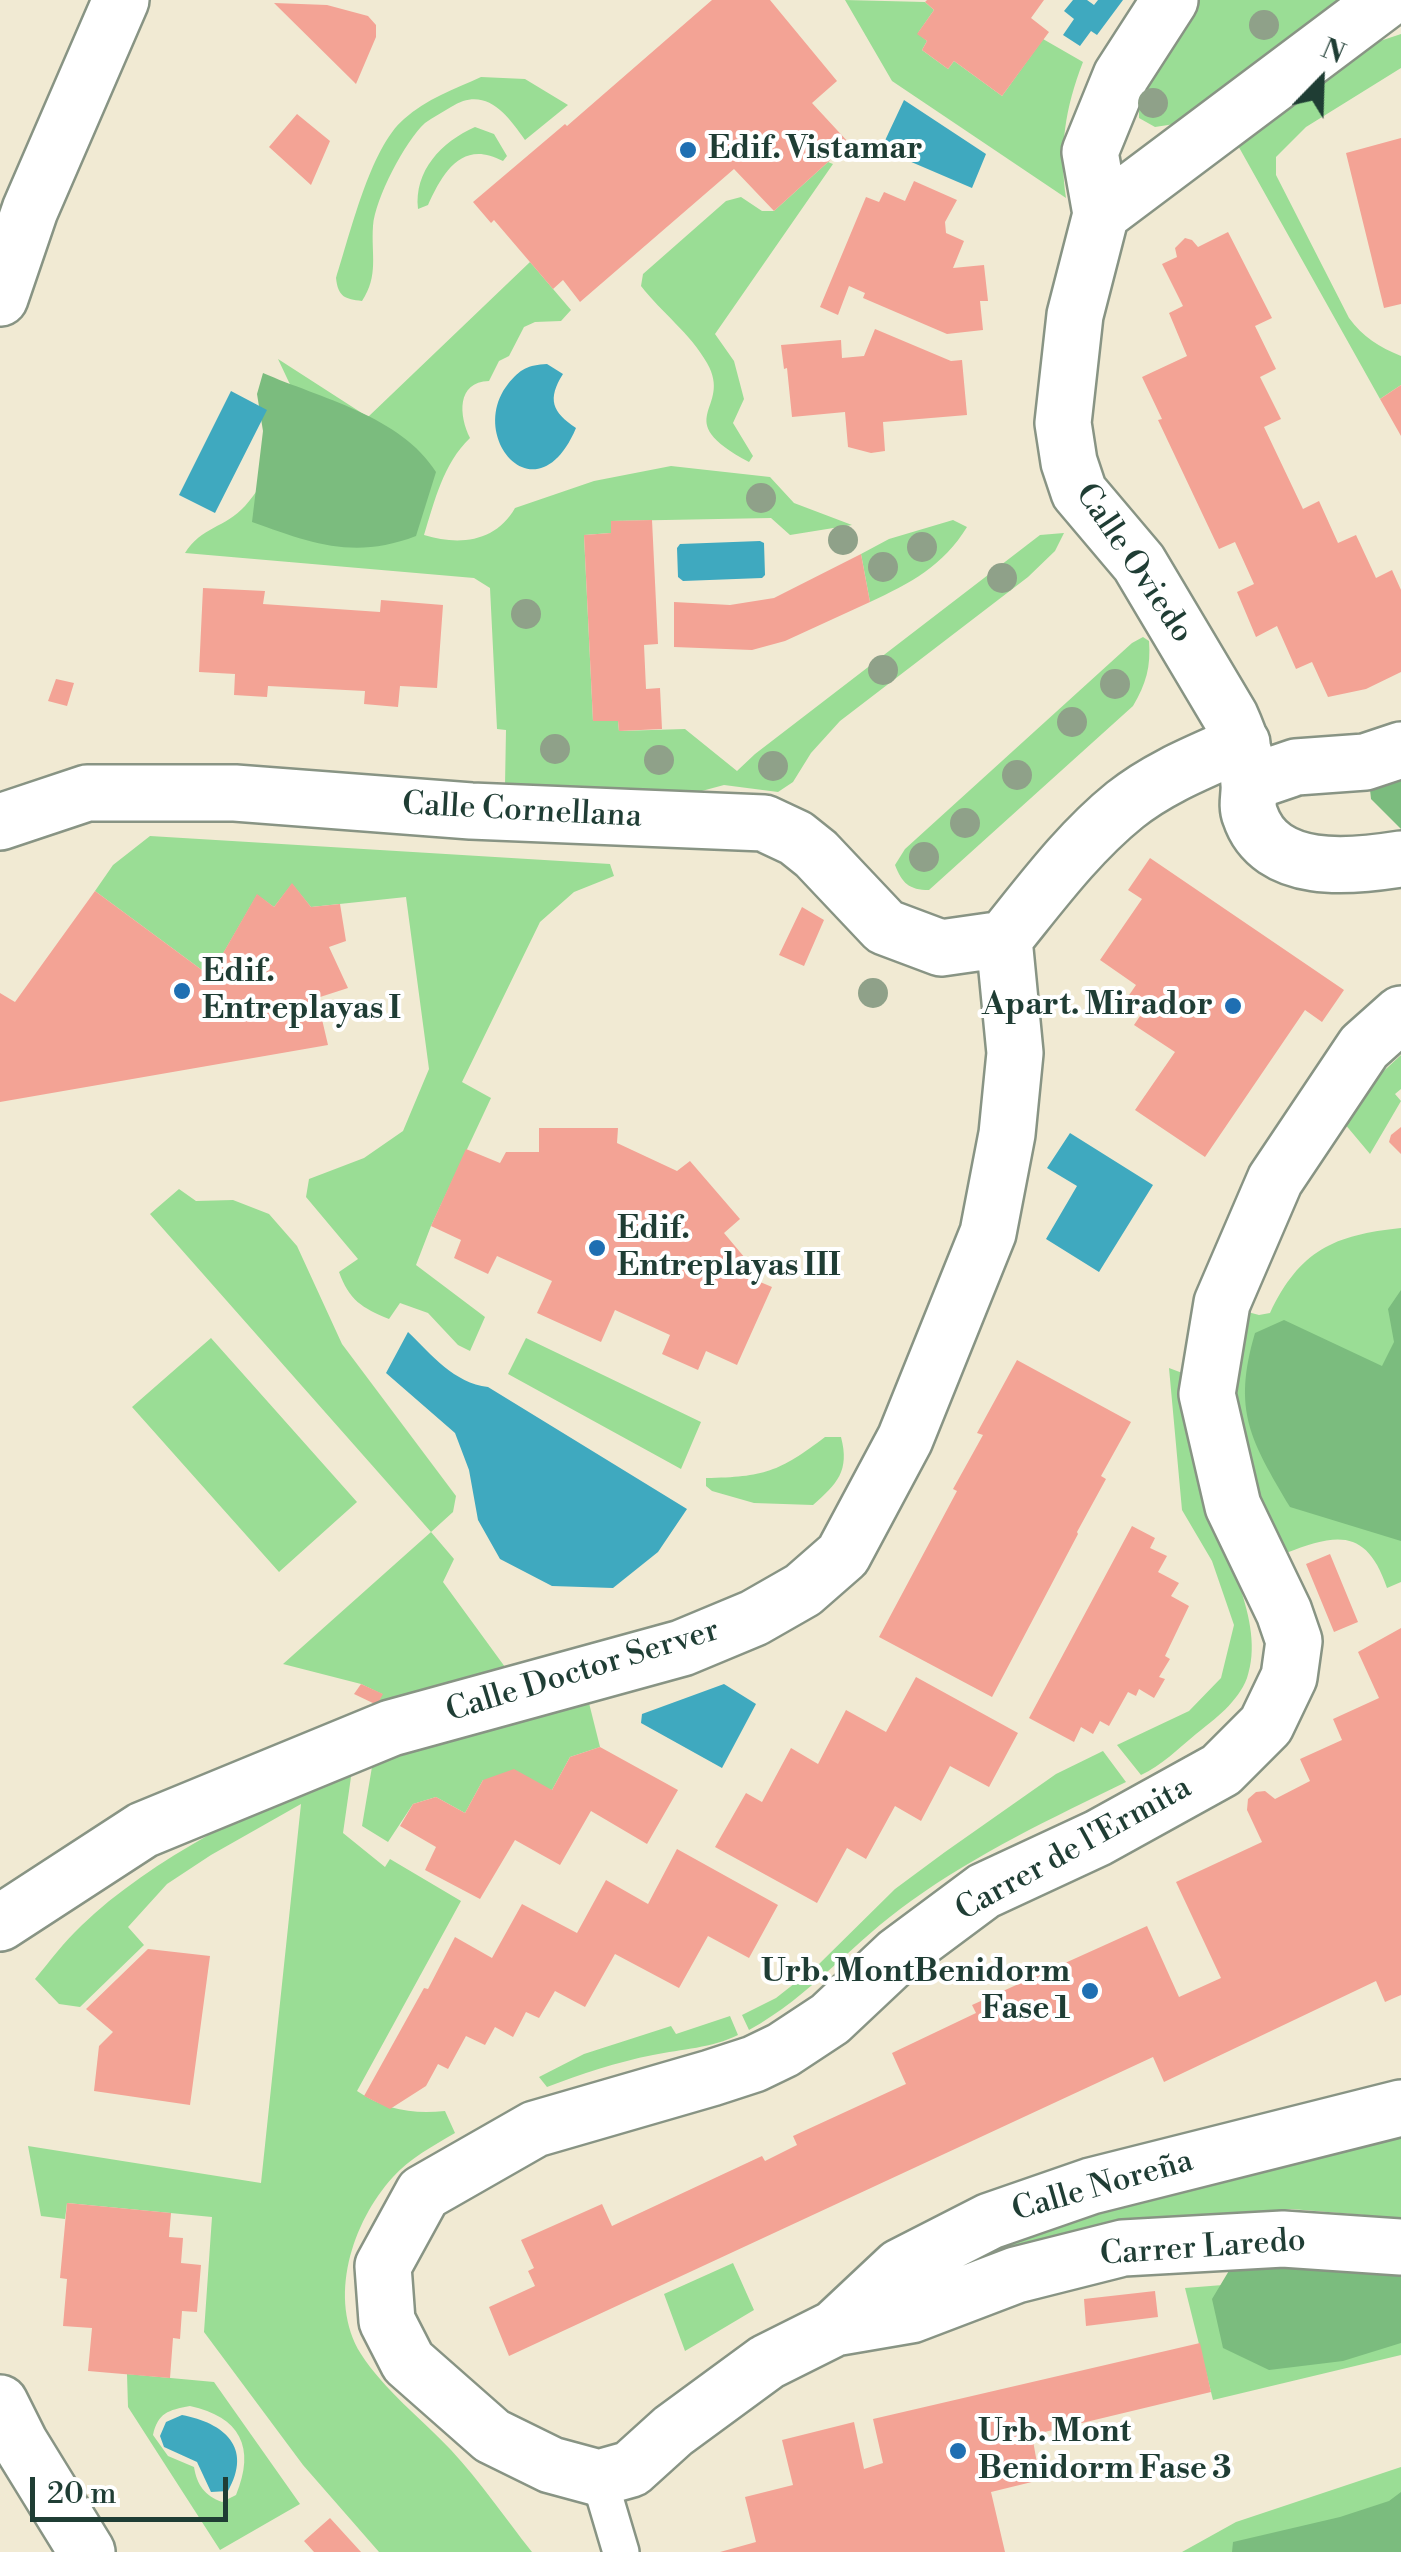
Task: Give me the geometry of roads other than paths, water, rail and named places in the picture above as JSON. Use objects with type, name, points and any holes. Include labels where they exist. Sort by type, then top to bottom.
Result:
[{"type":"street","points":[[0,298],[30,210],[121,0]]},
{"type":"street","points":[[1170,0],[1121,76],[1090,152],[1101,214],[1386,0]]},
{"type":"street","name":"Calle Oviedo","points":[[1101,214],[1075,315],[1063,423],[1079,492],[1138,563],[1230,716],[1246,763],[1248,812],[1263,840],[1301,862],[1356,866],[1401,859]]},
{"type":"street","points":[[1004,939],[1080,847],[1126,804],[1169,776],[1246,763],[1296,766],[1365,762],[1401,750]]},
{"type":"street","points":[[0,780],[87,793]]},
{"type":"street","name":"Calle Cornellana","points":[[0,822],[87,793],[235,794],[471,811],[764,824],[796,838],[816,854],[884,927],[942,948],[1004,939]]},
{"type":"street","name":"Calle Doctor Server","points":[[0,1923],[144,1830],[391,1728],[682,1648],[754,1618],[803,1590],[843,1555],[905,1439],[988,1234],[1007,1134],[1015,1053],[1004,939]]},
{"type":"street","name":"Carrer de l'Ermita","points":[[599,2478],[550,2464],[492,2436],[408,2362],[387,2321],[383,2266],[423,2193],[535,2129],[711,2078],[782,2050],[830,2019],[898,1955],[984,1891],[1098,1838],[1221,1770],[1266,1724],[1289,1678],[1294,1641],[1233,1506],[1207,1394],[1222,1303],[1275,1180],[1364,1047],[1401,1014]]},
{"type":"street","name":"Calle Noreña","points":[[835,2328],[900,2267],[990,2221],[1091,2186],[1401,2108]]},
{"type":"street","name":"Carrer Laredo","points":[[835,2328],[911,2315],[1016,2274],[1123,2248],[1282,2238],[1401,2246]]},
{"type":"street","points":[[599,2478],[631,2469],[673,2430],[767,2362],[835,2328]]},
{"type":"street","points":[[0,2403],[87,2552]]},
{"type":"lane","points":[[599,2478],[621,2552]]},
{"type":"water","points":[[1073,0],[1087,0],[1094,5],[1098,0],[1123,0],[1097,35],[1091,31],[1080,46],[1063,35],[1074,19],[1064,11]]},
{"type":"water","points":[[904,100],[986,154],[972,188],[881,149]]},
{"type":"water","points":[[547,364],[563,374],[555,391],[555,404],[576,428],[560,455],[543,467],[526,468],[512,460],[501,445],[495,426],[497,405],[516,375],[529,367]]},
{"type":"water","points":[[231,391],[267,410],[215,513],[179,495]]},
{"type":"water","points":[[764,543],[762,578],[683,581],[678,577],[680,544]]},
{"type":"water","points":[[1070,1133],[1153,1185],[1099,1272],[1046,1239],[1077,1186],[1047,1168]]},
{"type":"water","points":[[408,1332],[454,1374],[488,1387],[687,1509],[658,1552],[613,1588],[552,1586],[500,1559],[478,1520],[469,1470],[455,1433],[386,1373]]},
{"type":"water","points":[[724,1684],[756,1704],[722,1768],[641,1723],[642,1714]]},
{"type":"water","points":[[182,2415],[210,2424],[230,2440],[237,2462],[228,2491],[211,2492],[197,2462],[164,2447],[160,2436],[166,2422]]},
{"type":"place","name":"Edif. Vistamar","points":[[688,150]]},
{"type":"place","name":"Edif. Entreplayas I","points":[[182,991]]},
{"type":"place","name":"Apart. Mirador","points":[[1233,1006]]},
{"type":"place","name":"Edif. Entreplayas III","points":[[597,1248]]},
{"type":"place","name":"Urb. MontBenidorm Fase 1","points":[[1090,1991]]},
{"type":"place","name":"Urb. Mont Benidorm Fase 3","points":[[958,2451]]}]
